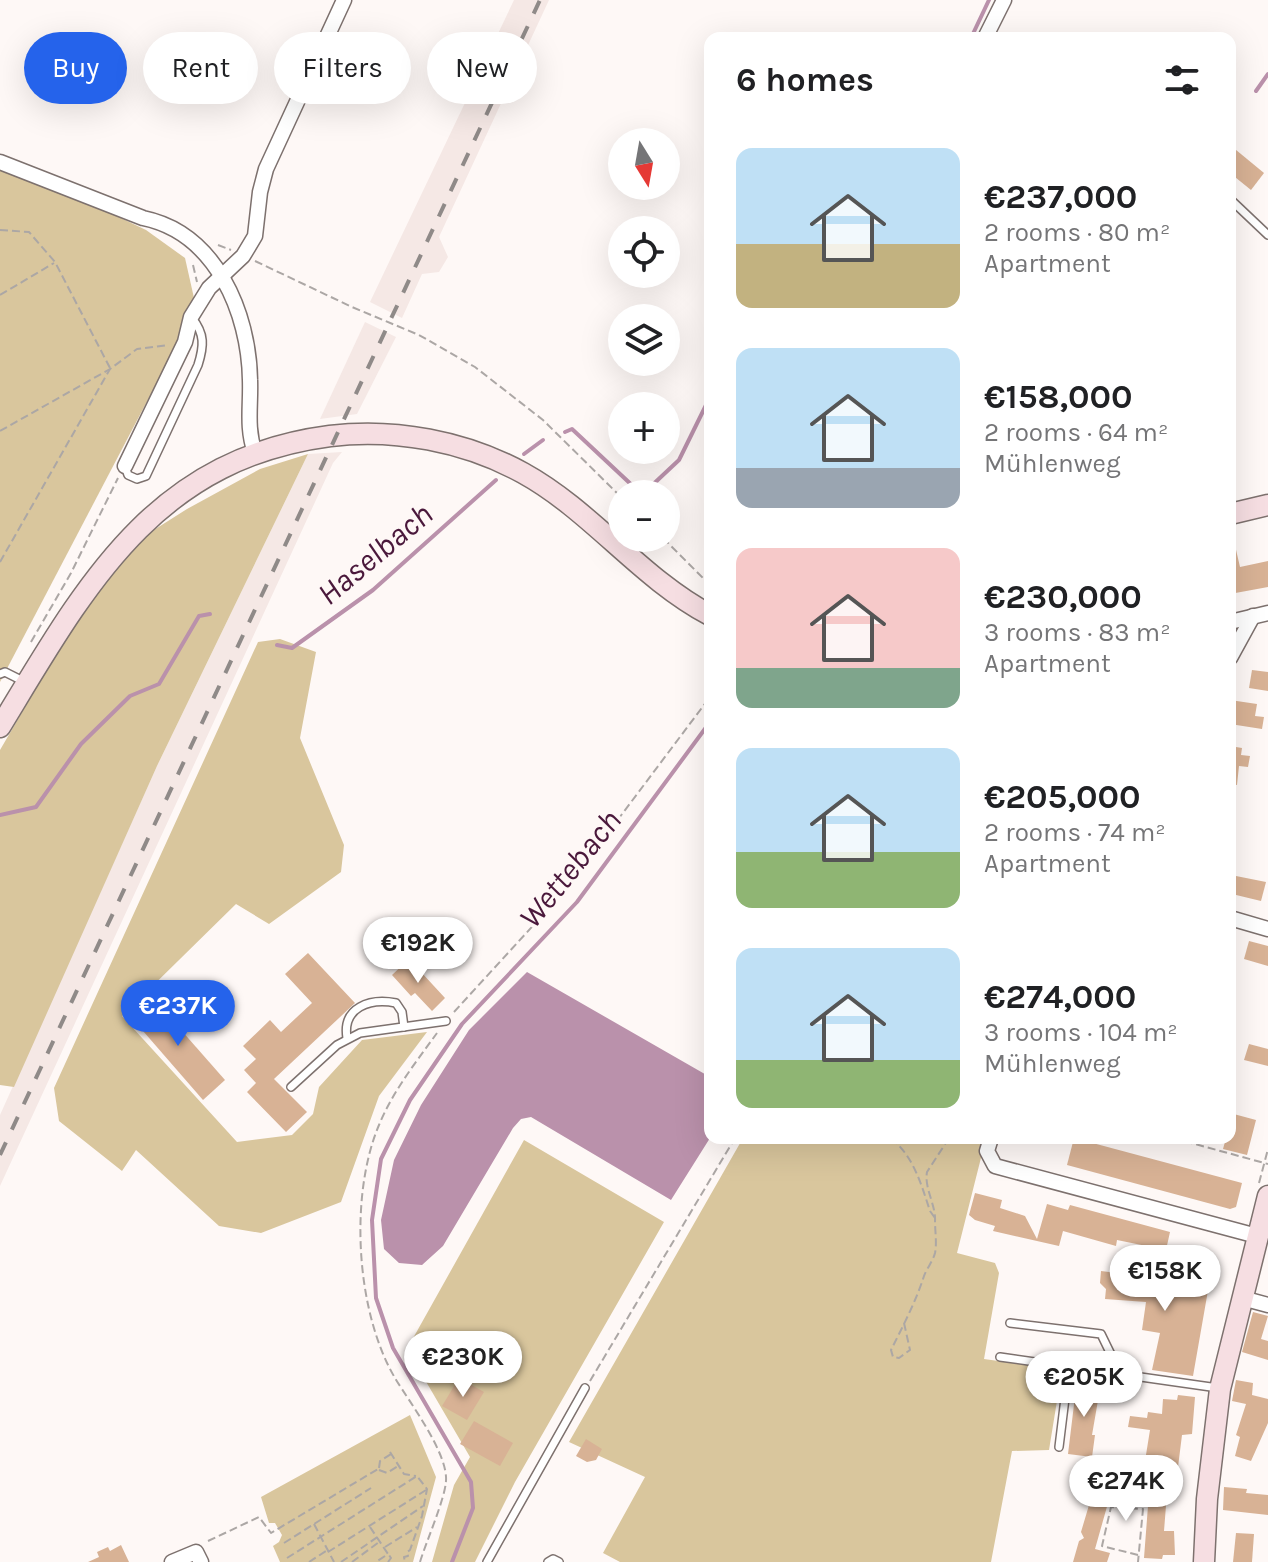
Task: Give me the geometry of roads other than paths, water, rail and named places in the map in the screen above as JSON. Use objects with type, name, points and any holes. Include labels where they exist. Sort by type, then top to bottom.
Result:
[{"type":"street","points":[[125,466],[185,342],[191,317],[209,288],[243,256],[255,236],[266,169],[344,0]]},
{"type":"street","points":[[988,32],[1004,0]]},
{"type":"street","points":[[0,162],[143,218],[158,221],[184,236],[204,253],[222,276],[242,321],[250,380],[248,434],[255,453]]},
{"type":"street","points":[[0,727],[83,593],[110,558],[157,510],[189,486],[255,453],[312,439],[364,433],[425,438],[520,471],[561,495],[672,591],[704,611]]},
{"type":"street","points":[[1236,513],[1268,505]]},
{"type":"street","points":[[1236,620],[1268,613]]},
{"type":"street","points":[[1236,647],[1253,616]]},
{"type":"street","points":[[1236,920],[1268,929]]},
{"type":"street","points":[[989,1144],[987,1151],[995,1166],[1257,1236]]},
{"type":"street","points":[[1204,1562],[1207,1499],[1220,1389],[1268,1196]]},
{"type":"street","points":[[1242,1298],[1268,1305]]},
{"type":"street","points":[[172,1562],[198,1557]]},
{"type":"lane","points":[[1236,205],[1268,235]]},
{"type":"lane","points":[[125,466],[128,475],[137,479],[146,476],[198,365],[204,347],[202,334],[191,317]]},
{"type":"lane","points":[[0,674],[5,672],[27,683]]},
{"type":"lane","points":[[347,1038],[347,1023],[352,1013],[360,1005],[371,1002],[396,1003],[402,1012],[404,1027]]},
{"type":"lane","points":[[291,1087],[347,1038],[360,1033],[446,1021]]},
{"type":"lane","points":[[1010,1323],[1101,1334],[1120,1373]]},
{"type":"lane","points":[[1000,1357],[1220,1389]]},
{"type":"lane","points":[[1059,1447],[1069,1366]]},
{"type":"lane","points":[[487,1562],[585,1388]]},
{"type":"lane","points":[[548,1562],[553,1559],[559,1562]]},
{"type":"waterway","name":"Haselbach","points":[[974,32],[989,0]]},
{"type":"waterway","points":[[1256,91],[1268,74]]},
{"type":"waterway","name":"Haselbach","points":[[565,432],[572,429],[635,488],[647,490],[679,460],[704,409]]},
{"type":"waterway","name":"Haselbach","points":[[524,454],[543,440]]},
{"type":"waterway","name":"Haselbach","points":[[277,645],[292,648],[373,590],[496,480]]},
{"type":"waterway","name":"Haselbach","points":[[0,815],[36,807],[81,744],[130,696],[159,684],[199,616],[210,614]]},
{"type":"waterway","name":"Wettebach","points":[[452,1562],[473,1508],[471,1482],[393,1348],[376,1298],[372,1220],[381,1159],[410,1100],[462,1024],[577,902],[704,730]]},
{"type":"railway","points":[[0,1155],[540,0]]}]
